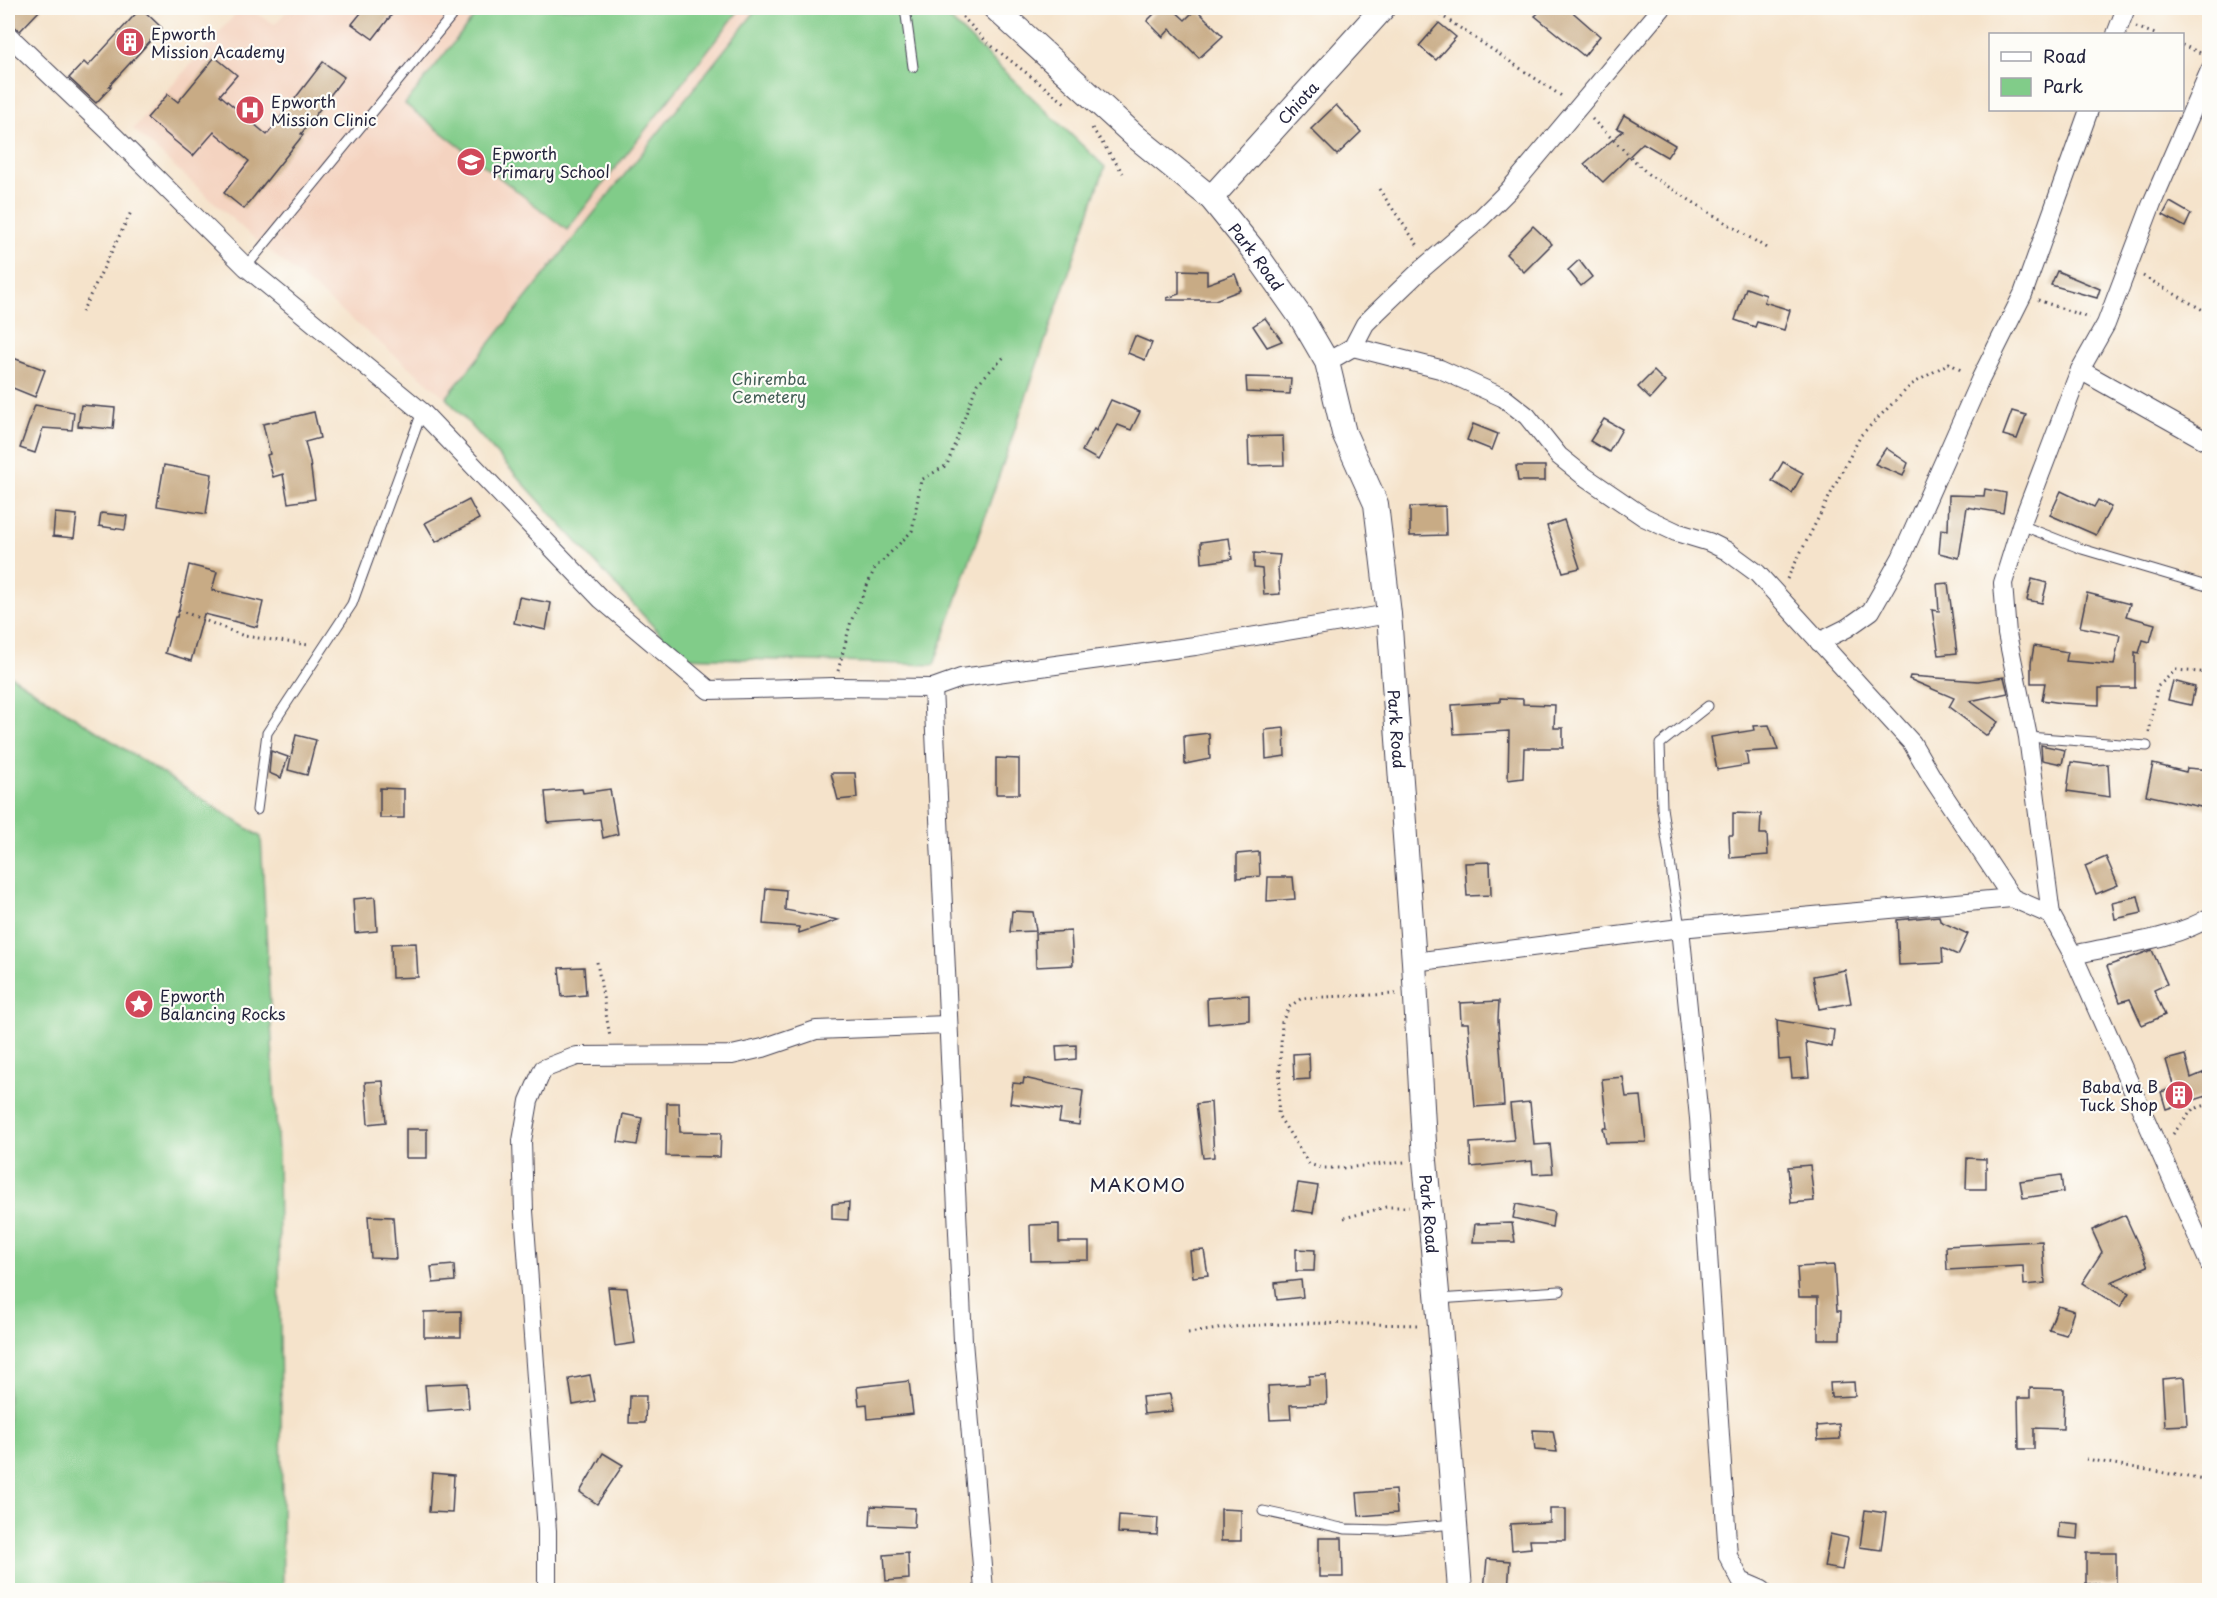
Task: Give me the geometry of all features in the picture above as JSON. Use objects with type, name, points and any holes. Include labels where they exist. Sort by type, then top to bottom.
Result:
[{"type":"street","name":"Park Road","points":[[995,8],[1136,137],[1211,198],[1254,251],[1302,319],[1327,362],[1344,433],[1376,504],[1389,614],[1414,962],[1425,1161],[1460,1590]]},
{"type":"street","name":"Chiota","points":[[1211,198],[1383,8]]},
{"type":"street","points":[[1327,362],[1353,347],[1365,324],[1502,197],[1662,8]]},
{"type":"street","points":[[2116,33],[2126,8]]},
{"type":"street","points":[[8,35],[246,267],[422,412],[602,599],[709,690],[834,687],[933,688],[961,678],[1195,646],[1389,614]]},
{"type":"street","points":[[2210,70],[2152,203],[2106,324],[2080,370],[2021,525],[2003,583],[2007,634],[2028,737],[2051,915],[2073,955],[2210,1265]]},
{"type":"street","points":[[1819,642],[1847,628],[1871,611],[1901,558],[1980,380],[2023,294],[2089,111]]},
{"type":"street","points":[[1353,347],[1440,369],[1504,398],[1527,416],[1559,456],[1584,476],[1644,517],[1676,532],[1727,550],[1757,573],[1912,743],[1933,779],[2012,898]]},
{"type":"street","points":[[2080,370],[2210,443]]},
{"type":"street","points":[[933,688],[963,1341],[984,1590]]},
{"type":"street","points":[[1414,962],[1680,928],[2012,898],[2051,915]]},
{"type":"street","points":[[2073,955],[2175,933],[2200,924],[2210,917]]},
{"type":"street","points":[[1680,928],[1699,1118],[1728,1556],[1741,1581],[1762,1590]]},
{"type":"street","points":[[547,1590],[547,1531],[524,1223],[522,1141],[529,1101],[543,1069],[577,1056],[732,1055],[764,1048],[816,1029],[947,1025]]},
{"type":"lane","points":[[246,267],[458,8]]},
{"type":"lane","points":[[905,8],[914,68]]},
{"type":"lane","points":[[257,810],[267,733],[352,604],[422,412]]},
{"type":"lane","points":[[2021,525],[2082,549],[2210,587]]},
{"type":"lane","points":[[1680,928],[1662,808],[1660,744],[1708,706]]},
{"type":"lane","points":[[2028,737],[2147,746]]},
{"type":"lane","points":[[1438,1299],[1560,1291]]},
{"type":"lane","points":[[1263,1511],[1346,1528],[1388,1530],[1455,1523]]},
{"type":"path","points":[[954,8],[988,43],[1073,109]]},
{"type":"path","points":[[1430,8],[1579,107],[1648,174],[1768,249]]},
{"type":"path","points":[[2184,46],[2210,56]]},
{"type":"path","points":[[1086,122],[1123,173]]},
{"type":"path","points":[[1379,189],[1418,246],[1423,268]]},
{"type":"path","points":[[82,312],[131,212]]},
{"type":"path","points":[[2126,272],[2140,275],[2210,314]]},
{"type":"path","points":[[2023,294],[2106,324]]},
{"type":"path","points":[[834,687],[851,621],[875,568],[912,531],[921,480],[947,465],[977,384],[1004,357]]},
{"type":"path","points":[[1776,595],[1785,582],[1861,435],[1911,386],[1949,363],[1980,380]]},
{"type":"path","points":[[179,610],[244,636],[323,646]]},
{"type":"path","points":[[2147,746],[2157,687],[2176,670],[2210,673]]},
{"type":"path","points":[[597,962],[614,1056]]},
{"type":"path","points":[[1416,993],[1302,998],[1289,1007],[1282,1022],[1278,1115],[1309,1164],[1322,1168],[1425,1161]]},
{"type":"path","points":[[2160,1153],[2193,1109],[2210,1104]]},
{"type":"path","points":[[1344,1218],[1386,1207],[1429,1206]]},
{"type":"path","points":[[1188,1333],[1241,1326],[1305,1323],[1440,1326]]},
{"type":"path","points":[[2086,1459],[2210,1481]]},
{"type":"shaded area","name":"Epworth Primary School","points":[[241,8],[246,8],[275,24],[290,8],[758,8],[446,398],[248,233],[133,129]]},
{"type":"green space","points":[[481,8],[741,8],[567,230],[405,104]]},
{"type":"green space","name":"Chiremba Cemetery","points":[[758,8],[938,8],[1105,167],[934,665],[681,657],[446,398]]},
{"type":"green space","name":"Epworth Balancing Rocks","points":[[8,674],[261,837],[278,1153],[283,1590],[8,1590]]},
{"type":"building","points":[[8,8],[42,8],[20,31],[8,21]]},
{"type":"building","name":"Epworth Mission Academy","points":[[141,8],[162,28],[96,103],[69,78],[84,62],[88,66]]},
{"type":"building","points":[[365,8],[397,8],[373,39],[352,24]]},
{"type":"building","points":[[1160,8],[1172,8],[1185,20],[1196,9],[1223,36],[1199,58],[1170,29],[1163,37],[1147,21]]},
{"type":"building","points":[[1544,8],[1568,8],[1600,36],[1584,56],[1535,16]]},
{"type":"building","points":[[1439,23],[1456,37],[1436,60],[1419,46]]},
{"type":"building","points":[[215,57],[237,75],[220,95],[267,135],[323,62],[344,77],[301,134],[303,135],[244,209],[224,193],[249,161],[214,132],[193,156],[147,118],[168,94],[178,102]]},
{"type":"building","points":[[1336,105],[1361,132],[1337,155],[1311,129]]},
{"type":"building","points":[[1624,115],[1675,145],[1667,157],[1643,143],[1603,182],[1584,164],[1623,131],[1617,128]]},
{"type":"building","points":[[2170,202],[2191,214],[2185,227],[2163,215]]},
{"type":"building","points":[[1533,226],[1552,244],[1524,272],[1506,254]]},
{"type":"building","points":[[1579,260],[1592,277],[1581,286],[1568,270]]},
{"type":"building","points":[[1179,270],[1207,271],[1207,284],[1235,274],[1241,290],[1215,300],[1167,300],[1179,294]]},
{"type":"building","points":[[2057,271],[2100,289],[2097,298],[2051,285]]},
{"type":"building","points":[[1746,288],[1766,295],[1764,302],[1790,310],[1784,330],[1757,322],[1755,327],[1735,320]]},
{"type":"building","points":[[1265,318],[1282,341],[1267,347],[1253,326]]},
{"type":"building","points":[[1135,336],[1152,343],[1145,360],[1128,353]]},
{"type":"building","points":[[8,356],[45,370],[35,397],[8,386]]},
{"type":"building","points":[[1654,371],[1665,382],[1650,399],[1638,387]]},
{"type":"building","points":[[1246,377],[1291,378],[1290,394],[1247,392]]},
{"type":"building","points":[[1111,400],[1140,412],[1131,430],[1118,425],[1098,460],[1082,451],[1094,429],[1096,431]]},
{"type":"building","points":[[35,405],[74,412],[72,430],[43,428],[35,453],[20,448]]},
{"type":"building","points":[[81,405],[115,408],[113,429],[78,426]]},
{"type":"building","points":[[2012,411],[2026,415],[2017,439],[2003,435]]},
{"type":"building","points":[[314,412],[320,438],[305,442],[315,499],[288,503],[283,474],[273,477],[267,455],[270,454],[263,424]]},
{"type":"building","points":[[1604,419],[1622,429],[1609,452],[1590,441]]},
{"type":"building","points":[[1473,424],[1498,434],[1492,450],[1467,440]]},
{"type":"building","points":[[1283,436],[1284,465],[1249,466],[1248,437]]},
{"type":"building","points":[[1886,448],[1908,463],[1903,476],[1875,464]]},
{"type":"building","points":[[1783,462],[1803,473],[1792,493],[1772,481]]},
{"type":"building","points":[[164,465],[212,474],[206,514],[157,506]]},
{"type":"building","points":[[1516,466],[1545,466],[1545,481],[1518,481]]},
{"type":"building","points":[[1985,489],[2006,493],[2003,513],[1967,507],[1959,558],[1939,553],[1941,529],[1948,530],[1949,495],[1984,496]]},
{"type":"building","points":[[2061,491],[2094,507],[2098,500],[2111,507],[2096,535],[2050,515]]},
{"type":"building","points":[[469,500],[479,519],[436,542],[425,523]]},
{"type":"building","points":[[1445,506],[1446,535],[1410,536],[1410,507]]},
{"type":"building","points":[[55,513],[77,515],[74,538],[53,536]]},
{"type":"building","points":[[101,513],[127,516],[125,530],[99,526]]},
{"type":"building","points":[[1564,520],[1580,568],[1563,572],[1547,526]]},
{"type":"building","points":[[1229,538],[1232,559],[1202,563],[1201,542]]},
{"type":"building","points":[[1254,553],[1280,555],[1278,568],[1280,594],[1264,595],[1262,569],[1254,568]]},
{"type":"building","points":[[189,565],[217,572],[212,590],[263,602],[257,627],[204,614],[191,661],[165,653],[175,617],[177,617]]},
{"type":"building","points":[[2032,579],[2047,583],[2042,603],[2027,600]]},
{"type":"building","points":[[1948,583],[1957,653],[1939,655],[1932,610],[1939,611],[1937,584]]},
{"type":"building","points":[[2087,593],[2130,604],[2126,616],[2155,624],[2150,642],[2143,640],[2139,653],[2135,652],[2135,688],[2099,688],[2099,705],[2042,700],[2045,683],[2031,683],[2034,646],[2068,652],[2066,661],[2114,665],[2120,635],[2080,627]]},
{"type":"building","points":[[519,597],[551,603],[546,630],[514,623]]},
{"type":"building","points":[[1910,676],[1978,681],[2004,677],[2008,693],[1970,701],[1998,722],[1987,736],[1949,707],[1954,698],[1909,679]]},
{"type":"building","points":[[2173,681],[2195,687],[2191,705],[2168,700]]},
{"type":"building","points":[[1500,698],[1523,699],[1523,704],[1555,705],[1554,728],[1563,728],[1563,748],[1524,748],[1523,778],[1508,780],[1509,731],[1454,734],[1452,705],[1500,702]]},
{"type":"building","points":[[1769,725],[1778,750],[1746,752],[1748,765],[1717,770],[1711,737],[1755,730],[1754,726]]},
{"type":"building","points":[[1284,728],[1285,756],[1266,759],[1265,730]]},
{"type":"building","points":[[1209,733],[1210,759],[1185,764],[1184,736]]},
{"type":"building","points":[[296,735],[316,740],[307,775],[288,770]]},
{"type":"building","points":[[2041,745],[2065,750],[2062,764],[2042,760]]},
{"type":"building","points":[[271,751],[288,757],[281,778],[269,773]]},
{"type":"building","points":[[996,758],[1019,759],[1019,794],[996,794]]},
{"type":"building","points":[[2071,762],[2108,764],[2110,797],[2067,791]]},
{"type":"building","points":[[2153,764],[2186,772],[2187,768],[2210,770],[2210,809],[2146,795]]},
{"type":"building","points":[[831,773],[855,773],[857,798],[838,800]]},
{"type":"building","points":[[380,788],[404,789],[404,818],[380,818]]},
{"type":"building","points":[[582,789],[583,793],[610,789],[618,834],[603,838],[600,819],[548,823],[545,792]]},
{"type":"building","points":[[1733,813],[1761,814],[1760,834],[1767,834],[1768,855],[1730,858],[1729,835],[1733,835]]},
{"type":"building","points":[[1259,852],[1260,876],[1237,878],[1237,854]]},
{"type":"building","points":[[2106,857],[2118,885],[2096,894],[2085,866]]},
{"type":"building","points":[[1490,862],[1491,895],[1467,896],[1465,863]]},
{"type":"building","points":[[1268,877],[1293,877],[1295,899],[1267,901]]},
{"type":"building","points":[[766,888],[786,890],[785,910],[838,920],[799,933],[799,927],[763,924]]},
{"type":"building","points":[[2138,896],[2142,913],[2115,919],[2112,902]]},
{"type":"building","points":[[375,897],[377,931],[355,933],[353,899]]},
{"type":"building","points":[[1012,911],[1033,912],[1036,931],[1010,932]]},
{"type":"building","points":[[1939,916],[1940,921],[1968,934],[1958,955],[1942,948],[1943,963],[1899,965],[1897,920]]},
{"type":"building","points":[[1071,931],[1073,965],[1036,967],[1035,933]]},
{"type":"building","points":[[416,943],[418,977],[392,978],[391,944]]},
{"type":"building","points":[[2152,950],[2167,984],[2154,990],[2165,1015],[2142,1025],[2130,999],[2120,1002],[2107,966]]},
{"type":"building","points":[[584,967],[586,995],[562,997],[559,968]]},
{"type":"building","points":[[1845,970],[1851,1003],[1819,1009],[1813,976]]},
{"type":"building","points":[[1249,995],[1249,1020],[1208,1024],[1207,998]]},
{"type":"building","points":[[1499,1001],[1498,1020],[1504,1105],[1475,1107],[1468,1023],[1461,1023],[1460,1003]]},
{"type":"building","points":[[1777,1020],[1834,1030],[1832,1047],[1806,1042],[1809,1077],[1792,1078],[1790,1059],[1779,1060]]},
{"type":"building","points":[[1076,1045],[1076,1059],[1057,1061],[1056,1046]]},
{"type":"building","points":[[1309,1053],[1310,1079],[1294,1080],[1293,1054]]},
{"type":"building","points":[[2185,1055],[2191,1078],[2210,1070],[2210,1095],[2166,1109],[2161,1092],[2174,1088],[2166,1060]]},
{"type":"building","points":[[1623,1077],[1626,1097],[1641,1096],[1646,1142],[1606,1143],[1603,1128],[1607,1128],[1602,1079]]},
{"type":"building","points":[[1024,1078],[1083,1091],[1079,1125],[1059,1122],[1061,1110],[1010,1103],[1013,1083],[1023,1084]]},
{"type":"building","points":[[383,1081],[386,1122],[368,1124],[365,1082]]},
{"type":"building","points":[[1211,1102],[1214,1157],[1203,1158],[1196,1104]]},
{"type":"building","points":[[1530,1102],[1534,1145],[1550,1144],[1553,1173],[1533,1174],[1532,1161],[1471,1167],[1470,1143],[1514,1140],[1510,1104]]},
{"type":"building","points":[[667,1103],[679,1103],[680,1132],[721,1133],[720,1157],[666,1156]]},
{"type":"building","points":[[623,1114],[642,1118],[637,1145],[618,1142]]},
{"type":"building","points":[[406,1129],[427,1129],[427,1158],[406,1158]]},
{"type":"building","points":[[1967,1158],[1986,1159],[1986,1189],[1966,1189]]},
{"type":"building","points":[[1810,1165],[1814,1201],[1791,1203],[1788,1167]]},
{"type":"building","points":[[2061,1175],[2063,1192],[2023,1198],[2020,1181]]},
{"type":"building","points":[[1298,1183],[1318,1186],[1313,1213],[1293,1210]]},
{"type":"building","points":[[849,1202],[848,1220],[832,1219],[832,1204]]},
{"type":"building","points":[[1516,1204],[1554,1212],[1552,1227],[1513,1218]]},
{"type":"building","points":[[2125,1215],[2148,1266],[2111,1282],[2129,1293],[2120,1307],[2082,1283],[2102,1252],[2092,1230]]},
{"type":"building","points":[[368,1216],[393,1217],[396,1259],[371,1258]]},
{"type":"building","points":[[1512,1223],[1515,1242],[1473,1242],[1475,1224]]},
{"type":"building","points":[[1059,1224],[1059,1242],[1089,1242],[1089,1260],[1031,1261],[1030,1225]]},
{"type":"building","points":[[2042,1241],[2045,1283],[2024,1285],[2023,1266],[1947,1270],[1946,1246]]},
{"type":"building","points":[[1296,1249],[1315,1250],[1314,1271],[1296,1271]]},
{"type":"building","points":[[1204,1250],[1208,1275],[1193,1277],[1190,1251]]},
{"type":"building","points":[[454,1265],[455,1281],[433,1283],[431,1267]]},
{"type":"building","points":[[1834,1265],[1837,1311],[1841,1311],[1840,1339],[1818,1339],[1818,1297],[1799,1297],[1797,1267]]},
{"type":"building","points":[[1301,1280],[1303,1297],[1277,1300],[1275,1283]]},
{"type":"building","points":[[608,1287],[627,1288],[635,1343],[615,1346]]},
{"type":"building","points":[[2058,1306],[2074,1311],[2066,1335],[2049,1330]]},
{"type":"building","points":[[461,1311],[461,1337],[424,1337],[424,1312]]},
{"type":"building","points":[[590,1375],[595,1401],[573,1405],[569,1379]]},
{"type":"building","points":[[1326,1375],[1327,1404],[1290,1405],[1291,1419],[1270,1420],[1268,1386],[1309,1384],[1309,1376]]},
{"type":"building","points":[[2184,1377],[2187,1425],[2165,1426],[2162,1379]]},
{"type":"building","points":[[909,1381],[913,1414],[868,1419],[867,1404],[859,1405],[857,1387]]},
{"type":"building","points":[[1854,1382],[1855,1396],[1831,1397],[1830,1383]]},
{"type":"building","points":[[467,1383],[469,1408],[427,1411],[425,1385]]},
{"type":"building","points":[[2030,1388],[2064,1389],[2063,1429],[2034,1428],[2034,1449],[2019,1449],[2018,1398],[2030,1398]]},
{"type":"building","points":[[1170,1394],[1173,1411],[1144,1414],[1142,1397]]},
{"type":"building","points":[[630,1396],[646,1396],[645,1423],[629,1423]]},
{"type":"building","points":[[1839,1424],[1840,1439],[1818,1440],[1817,1426]]},
{"type":"building","points":[[1533,1430],[1553,1431],[1557,1452],[1535,1450]]},
{"type":"building","points":[[603,1453],[623,1465],[597,1504],[580,1492]]},
{"type":"building","points":[[432,1473],[454,1475],[452,1513],[429,1512]]},
{"type":"building","points":[[1395,1490],[1397,1513],[1359,1516],[1357,1493]]},
{"type":"building","points":[[871,1506],[915,1508],[914,1527],[870,1525]]},
{"type":"building","points":[[1221,1509],[1241,1510],[1241,1541],[1221,1541]]},
{"type":"building","points":[[1550,1509],[1566,1509],[1566,1540],[1530,1540],[1531,1548],[1512,1550],[1510,1524],[1550,1522]]},
{"type":"building","points":[[1865,1510],[1886,1513],[1881,1550],[1860,1547]]},
{"type":"building","points":[[1119,1515],[1158,1518],[1157,1535],[1118,1533]]},
{"type":"building","points":[[2059,1522],[2079,1524],[2078,1539],[2058,1537]]},
{"type":"building","points":[[1830,1534],[1848,1538],[1842,1570],[1824,1567]]},
{"type":"building","points":[[1319,1538],[1342,1538],[1343,1577],[1319,1577]]},
{"type":"building","points":[[908,1553],[909,1579],[886,1581],[884,1555]]},
{"type":"building","points":[[2086,1553],[2116,1553],[2116,1584],[2086,1584]]},
{"type":"building","points":[[1487,1559],[1510,1561],[1508,1590],[1484,1590]]},
{"type":"place","name":"Epworth Mission Academy","points":[[130,42]]},
{"type":"place","name":"Epworth Mission Clinic","points":[[250,110]]},
{"type":"place","name":"Epworth Primary School","points":[[471,162]]},
{"type":"place","name":"Epworth Balancing Rocks","points":[[139,1004]]},
{"type":"place","name":"Baba va B Tuck Shop","points":[[2179,1095]]},
{"type":"district","name":"MAKOMO","points":[[1138,1184]]}]
